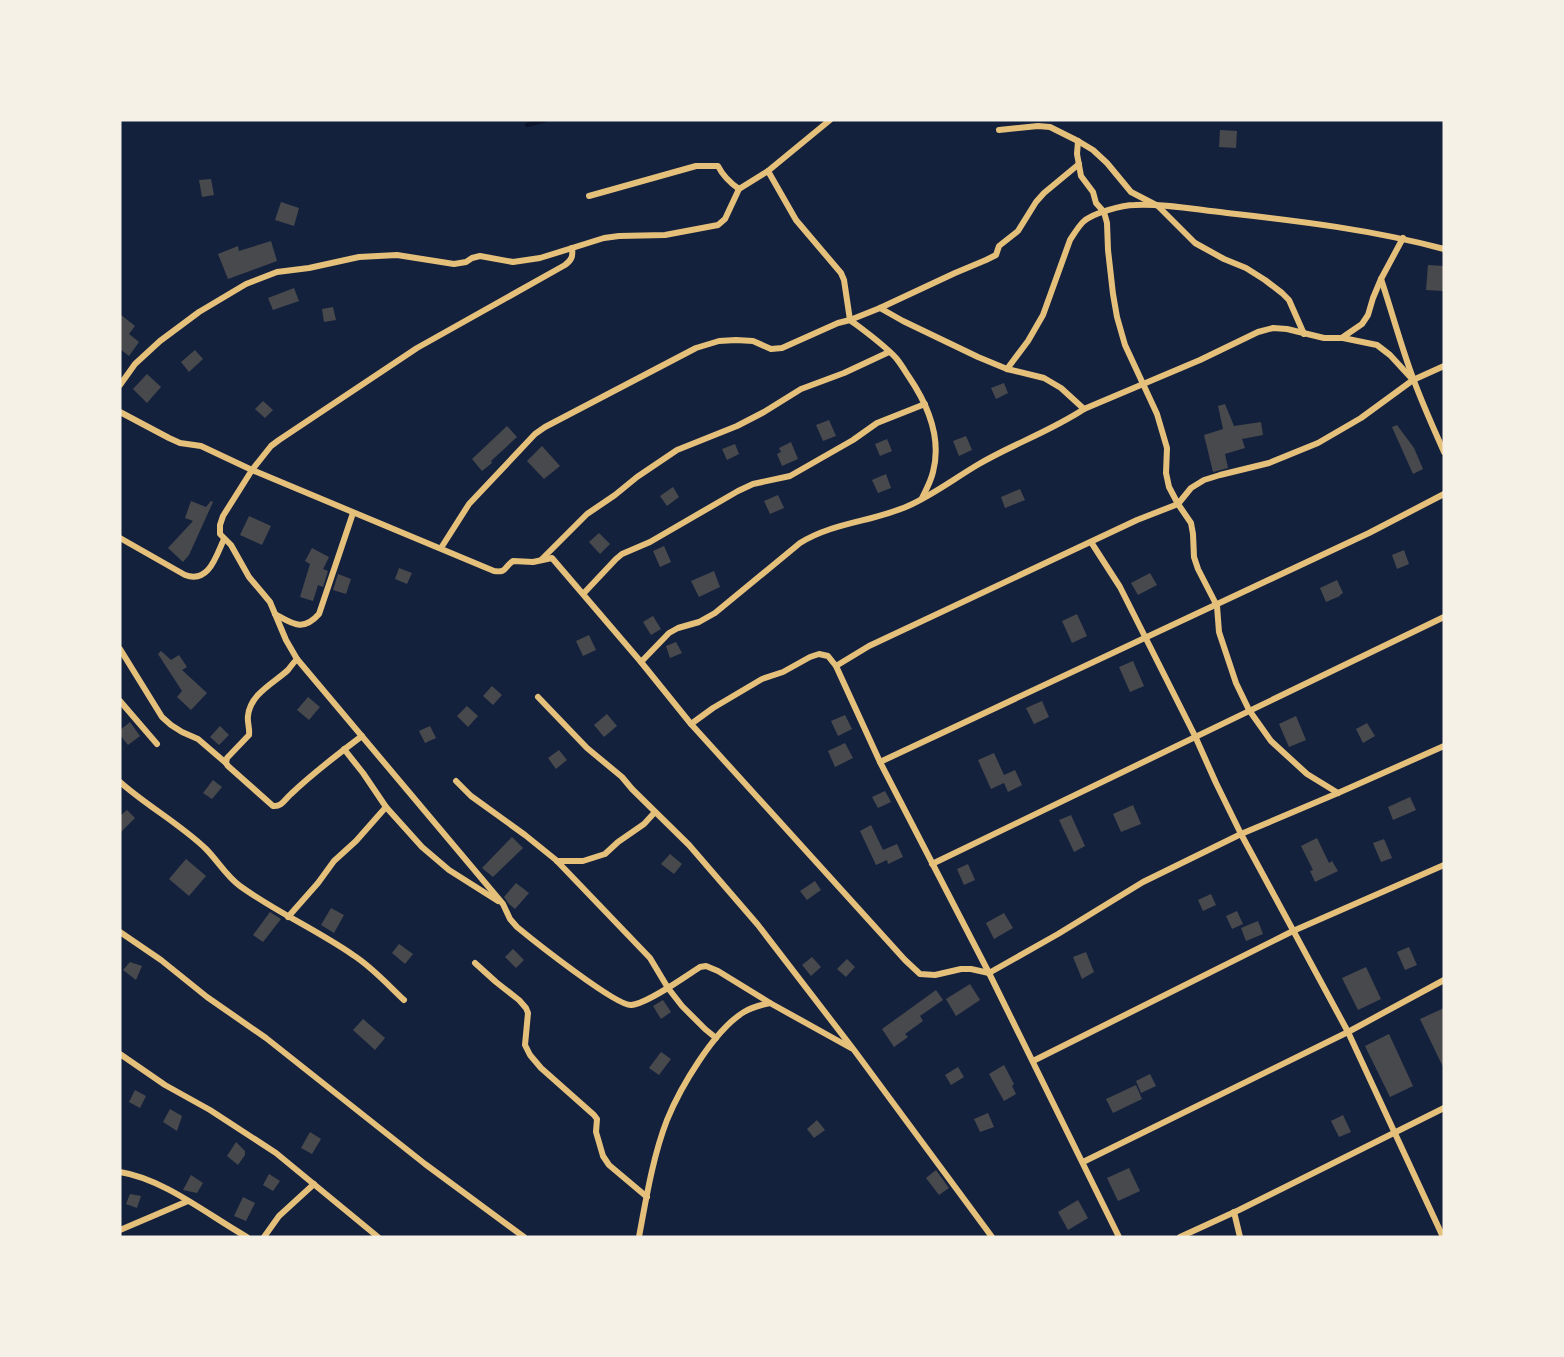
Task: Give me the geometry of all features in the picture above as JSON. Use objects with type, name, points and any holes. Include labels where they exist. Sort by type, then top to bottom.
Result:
[{"type":"street","points":[[120,385],[143,356],[199,312],[246,284],[277,272],[309,268],[359,257],[397,255],[454,264],[480,256],[513,262],[540,258],[612,237],[665,235],[718,225],[725,219],[739,189],[768,171],[830,120]]},
{"type":"street","points":[[999,130],[1050,127],[1093,150],[1131,192],[1158,206],[1194,243],[1246,268],[1282,293],[1289,300],[1304,334]]},
{"type":"street","points":[[1078,141],[1077,153],[1081,176],[1093,192],[1107,223],[1108,250],[1117,317],[1125,345],[1157,414],[1167,448],[1166,472],[1169,487],[1191,523],[1194,557],[1217,606],[1219,632],[1236,683],[1249,710],[1271,741],[1307,774],[1338,793]]},
{"type":"street","points":[[441,548],[480,492],[535,434],[545,427],[696,348],[719,341],[736,340],[753,341],[771,349],[782,348],[838,323],[880,308],[996,255],[999,246],[1018,231],[1044,193],[1079,164]]},
{"type":"street","points":[[590,196],[696,166],[711,165],[718,166],[723,176],[739,189]]},
{"type":"street","points":[[768,171],[795,220],[844,280],[850,320],[897,359],[915,385],[930,414],[935,436],[935,457],[933,473],[922,499]]},
{"type":"street","points":[[1007,369],[1028,341],[1043,315],[1070,240],[1076,230],[1089,217],[1104,212],[1134,204],[1298,221],[1403,238],[1444,249]]},
{"type":"street","points":[[1343,338],[1362,324],[1368,315],[1381,279],[1403,238]]},
{"type":"street","points":[[572,248],[571,260],[565,265],[402,358],[279,440],[252,470],[223,516],[220,534],[231,545],[249,577],[270,602],[286,640],[297,658],[503,904],[510,919],[517,927],[584,979],[626,1005],[636,1004],[668,988],[700,967],[706,966],[854,1050]]},
{"type":"street","points":[[1381,279],[1413,380],[1444,452]]},
{"type":"street","points":[[880,308],[978,357],[1007,369],[1044,378],[1061,388],[1084,409]]},
{"type":"street","points":[[641,662],[669,633],[699,622],[715,613],[808,538],[830,528],[881,516],[907,506],[980,463],[1055,427],[1084,409],[1264,330],[1273,328],[1377,345],[1413,380]]},
{"type":"street","points":[[541,560],[586,514],[677,450],[737,426],[801,389],[890,352]]},
{"type":"street","points":[[836,666],[869,646],[1137,520],[1178,504],[1191,489],[1204,480],[1269,463],[1318,442],[1361,418],[1413,380],[1444,366]]},
{"type":"street","points":[[584,593],[622,554],[650,542],[738,490],[753,484],[790,476],[853,440],[877,423],[925,404]]},
{"type":"street","points":[[120,412],[180,443],[201,446],[252,470],[494,571],[505,570],[513,561],[532,562],[552,558],[584,593],[690,724],[920,974],[948,973],[961,969],[989,973],[1143,882],[1241,834],[1444,746]]},
{"type":"street","points":[[880,762],[1217,606],[1444,494]]},
{"type":"street","points":[[275,614],[292,623],[302,625],[312,622],[319,614],[354,513]]},
{"type":"street","points":[[120,538],[192,578],[199,577],[210,567],[225,539]]},
{"type":"street","points":[[1090,542],[1120,586],[1241,834],[1348,1032],[1443,1237]]},
{"type":"street","points":[[932,864],[1444,616]]},
{"type":"street","points":[[120,649],[162,717],[182,732],[198,739],[273,806],[279,806],[291,793],[362,736]]},
{"type":"street","points":[[690,724],[762,679],[783,672],[810,657],[819,654],[828,656],[836,666],[880,762],[989,973],[1119,1237]]},
{"type":"street","points":[[226,763],[227,758],[249,735],[250,727],[247,719],[249,709],[256,697],[288,670],[297,658]]},
{"type":"street","points":[[538,697],[587,748],[622,777],[689,844],[758,925],[854,1050],[992,1237]]},
{"type":"street","points":[[120,701],[157,744]]},
{"type":"street","points":[[345,749],[386,807],[422,847],[449,870],[503,904]]},
{"type":"street","points":[[456,781],[471,796],[525,835],[556,861],[650,958],[682,1006],[716,1038]]},
{"type":"street","points":[[120,782],[192,836],[238,885],[354,955],[404,1000]]},
{"type":"street","points":[[288,917],[334,861],[356,841],[386,807]]},
{"type":"street","points":[[556,861],[583,861],[604,854],[644,824],[655,812]]},
{"type":"street","points":[[1032,1061],[1293,931],[1444,865]]},
{"type":"street","points":[[120,933],[161,960],[207,997],[266,1038],[425,1164],[524,1237]]},
{"type":"street","points":[[475,963],[526,1008],[528,1013],[525,1045],[528,1051],[541,1068],[594,1114],[597,1119],[596,1132],[603,1156],[609,1165],[646,1197]]},
{"type":"street","points":[[1083,1162],[1348,1032],[1444,980]]},
{"type":"street","points":[[639,1237],[646,1197],[667,1121],[689,1079],[708,1047],[737,1017],[745,1011],[770,1003]]},
{"type":"street","points":[[120,1054],[165,1085],[210,1110],[276,1153],[378,1237]]},
{"type":"street","points":[[1180,1237],[1444,1108]]},
{"type":"street","points":[[120,1172],[164,1188],[247,1237]]},
{"type":"street","points":[[264,1237],[279,1216],[314,1184]]},
{"type":"street","points":[[120,1230],[188,1201]]},
{"type":"street","points":[[1234,1212],[1240,1237]]},
{"type":"building","points":[[1220,130],[1237,131],[1236,148],[1219,147]]},
{"type":"building","points":[[211,179],[214,195],[202,197],[199,180]]},
{"type":"building","points":[[281,202],[299,208],[294,226],[275,220]]},
{"type":"building","points":[[271,241],[277,261],[228,279],[218,254],[238,246],[239,251]]},
{"type":"building","points":[[1428,265],[1444,266],[1443,291],[1426,290]]},
{"type":"building","points":[[294,288],[299,301],[273,310],[268,298]]},
{"type":"building","points":[[333,307],[336,320],[324,322],[322,309]]},
{"type":"building","points":[[120,314],[135,326],[129,334],[139,342],[129,356],[120,349]]},
{"type":"building","points":[[195,350],[203,359],[189,372],[181,362]]},
{"type":"building","points":[[147,374],[161,387],[147,403],[133,389]]},
{"type":"building","points":[[1004,383],[1008,393],[996,399],[991,388]]},
{"type":"building","points":[[263,401],[273,410],[265,418],[255,409]]},
{"type":"building","points":[[1225,404],[1234,426],[1261,422],[1263,435],[1242,439],[1245,448],[1225,454],[1228,468],[1213,472],[1204,435],[1223,429],[1218,406]]},
{"type":"building","points":[[829,420],[836,436],[823,441],[816,425]]},
{"type":"building","points":[[1397,425],[1414,448],[1423,469],[1413,474],[1392,427]]},
{"type":"building","points":[[507,426],[517,437],[482,471],[472,459]]},
{"type":"building","points":[[966,436],[972,450],[959,456],[953,441]]},
{"type":"building","points":[[887,439],[892,451],[880,456],[875,444]]},
{"type":"building","points":[[791,442],[798,459],[782,466],[777,454],[781,452],[779,448]]},
{"type":"building","points":[[735,444],[739,454],[727,460],[722,449]]},
{"type":"building","points":[[542,446],[560,466],[544,479],[527,461]]},
{"type":"building","points":[[886,474],[891,488],[878,493],[872,480]]},
{"type":"building","points":[[673,487],[679,497],[667,506],[660,496]]},
{"type":"building","points":[[1020,489],[1025,500],[1005,508],[1001,497]]},
{"type":"building","points":[[778,495],[784,508],[770,514],[764,501]]},
{"type":"building","points":[[191,501],[206,507],[211,501],[213,502],[189,555],[183,562],[168,548],[193,521],[185,518]]},
{"type":"building","points":[[249,516],[271,526],[262,545],[240,535]]},
{"type":"building","points":[[599,533],[610,544],[600,554],[589,542]]},
{"type":"building","points":[[664,546],[671,562],[660,567],[653,551]]},
{"type":"building","points":[[312,548],[329,557],[323,569],[328,571],[323,587],[318,585],[313,601],[300,597],[310,564],[305,561]]},
{"type":"building","points":[[1404,550],[1409,564],[1397,569],[1392,555]]},
{"type":"building","points":[[399,568],[412,573],[407,584],[395,579]]},
{"type":"building","points":[[714,571],[720,587],[699,597],[691,581]]},
{"type":"building","points":[[1150,573],[1157,585],[1138,595],[1131,583]]},
{"type":"building","points":[[338,574],[351,579],[346,594],[333,590]]},
{"type":"building","points":[[1337,580],[1343,593],[1326,602],[1320,588]]},
{"type":"building","points":[[1077,614],[1087,636],[1072,643],[1062,621]]},
{"type":"building","points":[[653,616],[661,629],[651,635],[643,622]]},
{"type":"building","points":[[589,635],[596,650],[583,656],[576,641]]},
{"type":"building","points":[[676,642],[682,653],[670,658],[666,646]]},
{"type":"building","points":[[161,651],[171,660],[179,655],[187,667],[182,670],[207,693],[191,710],[177,697],[182,691],[158,654]]},
{"type":"building","points":[[1133,661],[1144,686],[1130,692],[1119,667]]},
{"type":"building","points":[[492,686],[502,695],[493,705],[483,696]]},
{"type":"building","points":[[308,697],[320,707],[309,720],[297,710]]},
{"type":"building","points":[[1042,701],[1049,717],[1034,724],[1026,708]]},
{"type":"building","points":[[467,706],[478,716],[468,727],[457,716]]},
{"type":"building","points":[[607,714],[617,726],[604,737],[594,725]]},
{"type":"building","points":[[845,715],[852,729],[838,736],[831,721]]},
{"type":"building","points":[[1296,716],[1306,740],[1289,747],[1279,724]]},
{"type":"building","points":[[130,722],[140,736],[128,745],[120,735],[120,730]]},
{"type":"building","points":[[1367,723],[1375,736],[1363,743],[1356,729]]},
{"type":"building","points":[[220,726],[229,735],[219,745],[210,737]]},
{"type":"building","points":[[430,726],[436,738],[425,743],[419,731]]},
{"type":"building","points":[[845,743],[853,758],[835,767],[828,751]]},
{"type":"building","points":[[559,750],[567,760],[556,769],[548,758]]},
{"type":"building","points":[[994,753],[1004,775],[1015,770],[1022,785],[1008,792],[1004,783],[991,789],[978,760]]},
{"type":"building","points":[[213,780],[222,787],[212,799],[203,793]]},
{"type":"building","points":[[885,791],[891,802],[878,808],[872,797]]},
{"type":"building","points":[[1410,797],[1416,810],[1393,820],[1388,807]]},
{"type":"building","points":[[1133,805],[1141,824],[1121,832],[1113,814]]},
{"type":"building","points":[[127,810],[135,818],[120,833],[120,816]]},
{"type":"building","points":[[1071,815],[1085,846],[1074,852],[1059,820]]},
{"type":"building","points":[[871,825],[883,850],[897,844],[903,857],[888,864],[887,860],[876,865],[860,831]]},
{"type":"building","points":[[512,837],[523,848],[493,877],[482,868]]},
{"type":"building","points":[[1317,838],[1329,863],[1332,861],[1338,871],[1315,882],[1310,871],[1313,870],[1301,846]]},
{"type":"building","points":[[1384,839],[1392,858],[1381,862],[1373,843]]},
{"type":"building","points":[[670,854],[682,864],[674,874],[661,864]]},
{"type":"building","points":[[186,859],[206,876],[189,896],[169,879]]},
{"type":"building","points":[[968,864],[975,880],[964,885],[957,869]]},
{"type":"building","points":[[815,881],[821,890],[807,900],[800,891]]},
{"type":"building","points":[[516,883],[529,893],[515,909],[504,897]]},
{"type":"building","points":[[1211,894],[1216,905],[1203,911],[1198,900]]},
{"type":"building","points":[[331,908],[344,915],[334,933],[321,925]]},
{"type":"building","points":[[1237,911],[1243,924],[1232,929],[1226,916]]},
{"type":"building","points":[[270,912],[281,919],[263,942],[253,935]]},
{"type":"building","points":[[1004,913],[1013,928],[994,939],[986,923]]},
{"type":"building","points":[[1258,921],[1263,934],[1246,941],[1241,928]]},
{"type":"building","points":[[399,944],[413,954],[405,964],[392,953]]},
{"type":"building","points":[[1409,947],[1417,965],[1405,970],[1397,952]]},
{"type":"building","points":[[513,949],[524,960],[516,968],[505,957]]},
{"type":"building","points":[[1086,952],[1094,972],[1082,979],[1073,957]]},
{"type":"building","points":[[812,957],[821,967],[811,976],[802,965]]},
{"type":"building","points":[[847,959],[855,967],[846,977],[837,969]]},
{"type":"building","points":[[130,962],[142,966],[136,980],[123,970]]},
{"type":"building","points":[[1366,967],[1381,999],[1358,1010],[1342,978]]},
{"type":"building","points":[[970,984],[980,1000],[956,1016],[946,999]]},
{"type":"building","points":[[936,990],[943,1000],[920,1016],[923,1021],[905,1034],[908,1037],[894,1047],[882,1029]]},
{"type":"building","points":[[663,1000],[671,1012],[661,1019],[653,1006]]},
{"type":"building","points":[[1444,1008],[1444,1069],[1420,1019]]},
{"type":"building","points":[[363,1019],[385,1038],[375,1050],[353,1030]]},
{"type":"building","points":[[1389,1034],[1413,1086],[1390,1097],[1365,1046]]},
{"type":"building","points":[[661,1052],[671,1059],[659,1075],[649,1068]]},
{"type":"building","points":[[1004,1065],[1014,1084],[1012,1086],[1016,1094],[1004,1101],[989,1074]]},
{"type":"building","points":[[958,1067],[964,1077],[951,1085],[945,1075]]},
{"type":"building","points":[[1150,1074],[1156,1086],[1141,1093],[1136,1081]]},
{"type":"building","points":[[1136,1085],[1142,1099],[1113,1113],[1106,1099]]},
{"type":"building","points":[[135,1090],[146,1096],[140,1108],[129,1102]]},
{"type":"building","points":[[170,1109],[182,1116],[177,1131],[163,1122]]},
{"type":"building","points":[[988,1113],[994,1127],[980,1132],[974,1119]]},
{"type":"building","points":[[1343,1115],[1351,1132],[1339,1137],[1331,1121]]},
{"type":"building","points":[[817,1120],[825,1130],[814,1138],[807,1129]]},
{"type":"building","points":[[310,1132],[321,1139],[312,1154],[301,1148]]},
{"type":"building","points":[[236,1142],[245,1151],[238,1165],[227,1156]]},
{"type":"building","points":[[1129,1168],[1140,1191],[1118,1201],[1107,1178]]},
{"type":"building","points":[[936,1170],[949,1188],[939,1195],[926,1178]]},
{"type":"building","points":[[269,1174],[280,1181],[273,1191],[263,1185]]},
{"type":"building","points":[[191,1175],[203,1183],[197,1193],[183,1190]]},
{"type":"building","points":[[130,1194],[141,1196],[137,1208],[126,1204]]},
{"type":"building","points":[[243,1197],[255,1203],[246,1221],[234,1216]]},
{"type":"building","points":[[1078,1200],[1088,1218],[1068,1230],[1058,1212]]},
{"type":"waterway","points":[[527,125],[545,120]]}]
